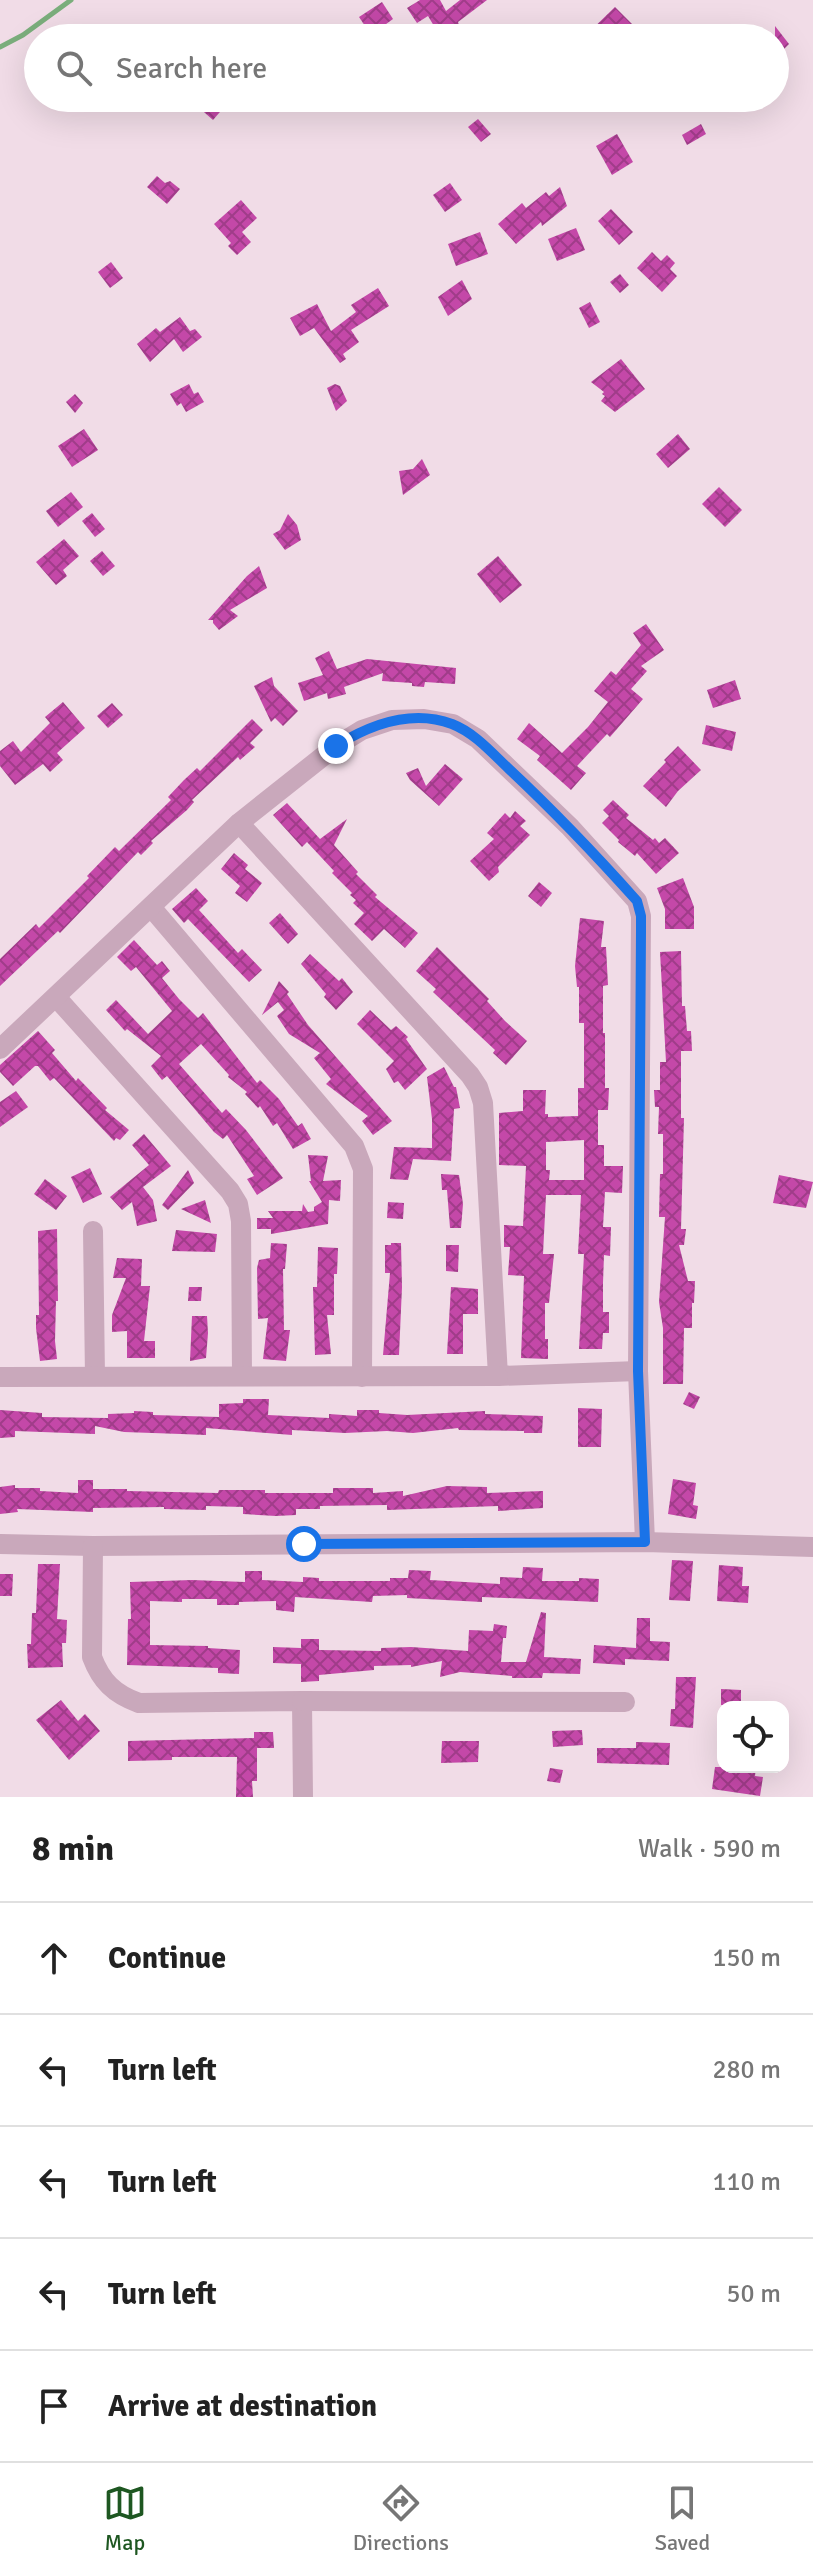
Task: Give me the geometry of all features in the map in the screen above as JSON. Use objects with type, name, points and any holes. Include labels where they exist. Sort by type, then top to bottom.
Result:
[{"type":"street","points":[[0,1049],[239,823],[336,746],[362,730],[392,720],[424,719],[453,724],[478,739],[570,827],[637,901],[641,916],[638,1371],[645,1542]]},
{"type":"street","points":[[239,823],[478,1087],[483,1103],[498,1376]]},
{"type":"street","points":[[151,907],[354,1146],[360,1158],[363,1169],[362,1377]]},
{"type":"street","points":[[56,997],[230,1191],[238,1204],[241,1221],[242,1375]]},
{"type":"street","points":[[93,1231],[95,1376]]},
{"type":"street","points":[[0,1377],[498,1376],[638,1371]]},
{"type":"street","points":[[0,1544],[645,1542],[813,1547]]},
{"type":"street","points":[[93,1546],[92,1657],[99,1674],[110,1688],[139,1703],[625,1702]]},
{"type":"street","points":[[302,1701],[303,1797]]},
{"type":"building","points":[[420,0],[440,0],[446,11],[460,0],[487,0],[459,24],[433,24],[428,16],[417,23],[407,8]]},
{"type":"building","points":[[382,2],[393,19],[386,24],[364,24],[359,17]]},
{"type":"building","points":[[615,7],[632,24],[597,24]]},
{"type":"building","points":[[204,112],[220,112],[213,120]]},
{"type":"building","points":[[478,119],[491,134],[481,142],[468,127]]},
{"type":"building","points":[[701,124],[706,134],[687,145],[682,135]]},
{"type":"building","points":[[617,134],[633,162],[612,175],[596,146]]},
{"type":"building","points":[[157,176],[180,189],[167,204],[147,187]]},
{"type":"building","points":[[450,183],[462,200],[445,212],[433,195]]},
{"type":"building","points":[[560,187],[567,206],[542,226],[541,222],[516,244],[498,224],[522,203],[526,208],[546,192],[549,196]]},
{"type":"building","points":[[241,200],[257,218],[242,232],[251,242],[237,255],[214,224]]},
{"type":"building","points":[[611,209],[633,232],[619,245],[598,221]]},
{"type":"building","points":[[576,228],[585,250],[557,261],[548,239]]},
{"type":"building","points":[[480,232],[488,254],[456,266],[448,244]]},
{"type":"building","points":[[652,252],[661,261],[667,255],[675,263],[670,269],[677,276],[662,292],[637,268]]},
{"type":"building","points":[[111,262],[123,278],[110,288],[98,272]]},
{"type":"building","points":[[620,274],[629,285],[620,293],[610,282]]},
{"type":"building","points":[[462,280],[472,299],[448,316],[438,297]]},
{"type":"building","points":[[378,288],[389,306],[351,330],[359,342],[343,354],[346,359],[340,363],[314,328],[300,336],[290,318],[317,304],[331,331],[356,312],[351,305]]},
{"type":"building","points":[[590,302],[600,322],[589,328],[579,308]]},
{"type":"building","points":[[180,317],[190,331],[195,329],[202,337],[183,352],[174,339],[150,362],[137,344],[156,328],[160,332]]},
{"type":"building","points":[[621,359],[645,389],[615,412],[601,401],[604,392],[591,382]]},
{"type":"building","points":[[189,384],[194,394],[198,392],[204,402],[186,412],[181,403],[177,406],[170,394]]},
{"type":"building","points":[[335,384],[340,386],[347,401],[336,411],[327,388]]},
{"type":"building","points":[[75,394],[83,403],[75,413],[66,402]]},
{"type":"building","points":[[84,429],[98,450],[72,467],[58,446]]},
{"type":"building","points":[[678,434],[690,449],[668,468],[656,454]]},
{"type":"building","points":[[422,459],[430,475],[403,495],[399,471],[413,469]]},
{"type":"building","points":[[719,487],[742,510],[725,527],[702,504]]},
{"type":"building","points":[[71,492],[83,507],[58,527],[46,511]]},
{"type":"building","points":[[92,513],[105,529],[95,537],[82,521]]},
{"type":"building","points":[[288,514],[297,525],[301,540],[285,550],[273,534],[280,530]]},
{"type":"building","points":[[64,539],[79,556],[63,570],[67,576],[56,585],[36,562]]},
{"type":"building","points":[[102,551],[115,566],[103,576],[90,561]]},
{"type":"building","points":[[498,556],[522,585],[500,603],[477,574]]},
{"type":"building","points":[[259,566],[267,588],[230,610],[238,616],[219,630],[213,620],[208,620]]},
{"type":"building","points":[[646,624],[664,650],[641,666],[647,671],[631,689],[643,699],[610,737],[607,734],[577,766],[586,773],[571,790],[537,760],[540,756],[517,739],[529,723],[562,753],[608,702],[594,691],[611,671],[616,675],[641,645],[633,633]]},
{"type":"building","points":[[329,651],[337,669],[367,659],[456,668],[455,684],[425,682],[424,687],[412,686],[412,683],[382,681],[383,673],[344,687],[346,694],[328,699],[327,693],[304,701],[298,683],[323,675],[315,658]]},
{"type":"building","points":[[272,677],[274,686],[298,711],[283,726],[275,718],[271,722],[254,686]]},
{"type":"building","points":[[735,680],[741,699],[713,708],[707,690]]},
{"type":"building","points":[[63,702],[85,728],[57,753],[63,760],[50,772],[43,764],[15,785],[0,766],[0,751],[13,741],[21,752],[50,723],[45,717]]},
{"type":"building","points":[[112,703],[123,715],[108,728],[97,716]]},
{"type":"building","points":[[252,719],[263,730],[250,743],[255,747],[240,760],[238,757],[192,800],[194,802],[187,810],[151,841],[153,843],[141,855],[138,852],[60,933],[58,931],[0,986],[0,959],[36,924],[39,928],[115,847],[119,851],[171,800],[168,797],[184,780],[197,768],[200,771]]},
{"type":"building","points":[[706,725],[736,732],[732,751],[702,744]]},
{"type":"building","points":[[678,746],[701,770],[666,807],[643,786]]},
{"type":"building","points":[[445,764],[463,779],[439,806],[406,773],[418,768],[426,786]]},
{"type":"building","points":[[613,800],[629,815],[626,818],[653,840],[655,838],[659,843],[665,838],[679,853],[656,874],[637,853],[635,856],[618,842],[602,823],[609,816],[603,810]]},
{"type":"building","points":[[287,803],[320,839],[347,819],[334,845],[377,895],[375,897],[418,933],[405,948],[384,929],[372,941],[354,924],[364,913],[353,903],[356,900],[350,895],[352,893],[307,842],[302,847],[273,815]]},
{"type":"building","points":[[515,811],[526,821],[520,826],[530,835],[498,867],[499,872],[489,881],[470,861],[494,839],[487,833],[505,813],[510,818]]},
{"type":"building","points":[[234,853],[248,865],[245,869],[262,883],[247,902],[235,893],[240,886],[221,869]]},
{"type":"building","points":[[683,878],[694,907],[694,929],[665,929],[665,909],[657,888]]},
{"type":"building","points":[[539,882],[552,893],[541,907],[528,896]]},
{"type":"building","points":[[196,888],[208,901],[199,910],[238,953],[242,949],[262,970],[249,982],[188,919],[184,923],[172,909]]},
{"type":"building","points":[[280,913],[298,934],[288,944],[269,923]]},
{"type":"building","points":[[580,918],[604,921],[601,947],[606,947],[608,985],[603,986],[603,1033],[605,1088],[609,1088],[608,1110],[598,1110],[598,1145],[604,1145],[604,1166],[623,1166],[622,1193],[605,1192],[603,1227],[611,1227],[610,1256],[604,1255],[603,1312],[609,1312],[609,1333],[603,1333],[602,1349],[579,1349],[584,1254],[578,1254],[581,1195],[546,1195],[543,1254],[554,1254],[549,1303],[545,1303],[548,1359],[521,1358],[524,1276],[508,1275],[510,1247],[504,1247],[504,1225],[523,1226],[526,1166],[499,1165],[499,1113],[523,1111],[523,1090],[546,1090],[545,1114],[548,1117],[578,1116],[578,1088],[584,1088],[584,1023],[579,1023],[579,987],[575,966]],"holes":[[[584,1140],[584,1180],[549,1180],[546,1142]]]},
{"type":"building","points":[[134,940],[157,965],[162,961],[170,971],[162,978],[179,999],[198,1018],[203,1013],[257,1083],[260,1080],[279,1099],[298,1126],[302,1123],[311,1139],[293,1149],[277,1123],[273,1126],[260,1106],[258,1108],[245,1094],[247,1092],[228,1077],[201,1044],[179,1064],[222,1113],[226,1109],[246,1130],[283,1178],[257,1195],[247,1179],[254,1176],[227,1135],[223,1139],[214,1132],[167,1076],[162,1080],[151,1066],[161,1056],[127,1029],[125,1031],[106,1010],[116,1000],[148,1034],[172,1011],[136,967],[131,971],[117,957]]},
{"type":"building","points":[[437,947],[527,1041],[506,1065],[493,1053],[495,1050],[433,992],[436,989],[416,971]]},
{"type":"building","points":[[681,951],[682,1006],[685,1006],[687,1031],[691,1031],[692,1051],[681,1051],[681,1118],[684,1118],[681,1229],[686,1229],[684,1245],[679,1245],[688,1281],[695,1281],[692,1328],[684,1328],[683,1384],[663,1384],[663,1328],[659,1302],[665,1217],[659,1217],[663,1134],[658,1134],[659,1107],[655,1107],[654,1090],[660,1090],[660,1062],[666,1062],[660,952]]},
{"type":"building","points":[[310,954],[339,981],[342,978],[353,992],[336,1010],[301,964]]},
{"type":"building","points":[[279,981],[308,1025],[392,1121],[373,1135],[362,1121],[368,1116],[326,1084],[331,1079],[314,1058],[320,1053],[289,1034],[277,1016],[284,1010],[278,1002],[262,1015]]},
{"type":"building","points":[[370,1010],[391,1030],[396,1026],[408,1037],[406,1039],[427,1069],[405,1090],[398,1081],[394,1083],[386,1069],[394,1061],[357,1024]]},
{"type":"building","points":[[38,1031],[76,1081],[78,1078],[107,1108],[105,1110],[129,1130],[120,1140],[116,1138],[114,1141],[54,1078],[50,1081],[38,1066],[13,1086],[0,1072],[0,1065]]},
{"type":"building","points":[[444,1067],[456,1087],[460,1108],[454,1109],[451,1161],[413,1159],[408,1180],[390,1179],[394,1147],[432,1148],[427,1077]]},
{"type":"building","points":[[16,1091],[28,1107],[0,1127],[0,1102]]},
{"type":"building","points":[[144,1134],[171,1166],[143,1187],[153,1200],[157,1221],[137,1226],[132,1202],[122,1210],[110,1197],[149,1165],[132,1145]]},
{"type":"building","points":[[308,1155],[328,1156],[323,1181],[341,1180],[340,1201],[329,1200],[328,1224],[271,1234],[271,1229],[257,1229],[257,1218],[273,1218],[268,1211],[302,1211],[303,1204],[308,1212],[314,1211],[314,1207],[322,1202],[309,1181]]},
{"type":"building","points":[[90,1168],[102,1194],[83,1203],[71,1177]]},
{"type":"building","points":[[188,1170],[194,1183],[168,1210],[162,1205]]},
{"type":"building","points":[[441,1174],[459,1175],[463,1204],[461,1228],[450,1228],[447,1190],[442,1190]]},
{"type":"building","points":[[779,1175],[813,1182],[806,1208],[773,1203]]},
{"type":"building","points":[[45,1179],[67,1196],[56,1210],[34,1194]]},
{"type":"building","points":[[205,1200],[211,1223],[181,1209]]},
{"type":"building","points":[[388,1202],[404,1203],[403,1219],[387,1218]]},
{"type":"building","points":[[57,1229],[57,1359],[40,1361],[36,1328],[36,1315],[39,1315],[38,1231]]},
{"type":"building","points":[[176,1230],[217,1234],[215,1252],[172,1251]]},
{"type":"building","points":[[271,1243],[287,1244],[283,1269],[284,1330],[290,1330],[286,1361],[263,1359],[268,1318],[258,1319],[257,1268],[259,1260],[270,1258]]},
{"type":"building","points":[[401,1243],[399,1355],[383,1355],[390,1273],[385,1273],[385,1245]]},
{"type":"building","points":[[446,1245],[459,1245],[458,1272],[446,1271]]},
{"type":"building","points":[[318,1247],[338,1248],[337,1274],[334,1274],[334,1315],[327,1315],[331,1354],[315,1355],[313,1287],[317,1287]]},
{"type":"building","points":[[117,1258],[142,1259],[141,1286],[150,1286],[144,1341],[155,1341],[155,1358],[127,1358],[127,1331],[112,1332],[112,1315],[126,1278],[113,1278]]},
{"type":"building","points":[[189,1287],[202,1287],[201,1301],[188,1301]]},
{"type":"building","points":[[451,1287],[478,1289],[478,1314],[463,1314],[463,1354],[447,1354]]},
{"type":"building","points":[[192,1316],[207,1316],[208,1333],[206,1358],[190,1361]]},
{"type":"building","points":[[689,1392],[700,1397],[694,1409],[683,1404]]},
{"type":"building","points":[[243,1399],[269,1399],[268,1415],[329,1418],[329,1414],[357,1416],[357,1410],[379,1410],[379,1413],[407,1415],[485,1411],[485,1414],[543,1416],[542,1433],[458,1428],[413,1433],[292,1430],[292,1435],[206,1428],[206,1435],[124,1432],[95,1426],[95,1434],[15,1431],[15,1437],[0,1438],[0,1410],[42,1413],[42,1417],[108,1418],[108,1414],[134,1411],[153,1412],[153,1415],[219,1417],[219,1404],[243,1403]]},
{"type":"building","points":[[578,1408],[602,1409],[601,1447],[578,1447]]},
{"type":"building","points":[[673,1479],[696,1483],[693,1505],[698,1506],[696,1519],[668,1514]]},
{"type":"building","points":[[78,1480],[93,1480],[93,1489],[218,1493],[219,1490],[265,1490],[265,1493],[333,1493],[333,1488],[373,1488],[373,1493],[403,1491],[403,1496],[447,1486],[487,1487],[487,1493],[543,1491],[543,1508],[498,1511],[498,1506],[387,1510],[387,1505],[320,1506],[320,1509],[296,1509],[296,1515],[276,1516],[243,1514],[243,1507],[206,1506],[206,1510],[93,1508],[93,1512],[17,1509],[18,1512],[0,1514],[0,1487],[15,1485],[15,1488],[78,1493]]},
{"type":"building","points":[[672,1560],[693,1561],[690,1601],[669,1600]]},
{"type":"building","points":[[38,1564],[60,1564],[57,1619],[67,1620],[66,1643],[62,1643],[63,1667],[28,1668],[27,1644],[31,1644],[32,1613],[36,1613]]},
{"type":"building","points":[[719,1565],[743,1567],[742,1586],[749,1586],[748,1603],[717,1601]]},
{"type":"building","points":[[523,1567],[543,1568],[542,1581],[599,1579],[598,1602],[482,1597],[482,1602],[407,1598],[407,1595],[373,1596],[372,1602],[295,1597],[294,1612],[276,1610],[276,1601],[217,1605],[217,1599],[150,1601],[150,1645],[240,1650],[239,1674],[218,1673],[218,1668],[127,1665],[130,1582],[245,1582],[245,1571],[262,1571],[262,1580],[303,1582],[303,1577],[319,1578],[319,1581],[390,1581],[390,1578],[408,1578],[409,1570],[431,1571],[430,1580],[500,1584],[500,1577],[522,1578]]},
{"type":"building","points":[[0,1574],[13,1574],[12,1596],[0,1596]]},
{"type":"building","points":[[541,1612],[546,1613],[544,1657],[581,1659],[580,1674],[543,1673],[542,1678],[512,1678],[460,1672],[440,1677],[442,1661],[411,1667],[374,1666],[374,1670],[319,1675],[319,1681],[301,1682],[301,1664],[273,1663],[273,1647],[301,1648],[301,1639],[319,1639],[319,1650],[381,1651],[381,1648],[411,1647],[468,1651],[469,1630],[493,1631],[494,1624],[507,1626],[501,1662],[526,1662]]},
{"type":"building","points":[[637,1618],[650,1618],[650,1641],[670,1642],[669,1661],[625,1659],[625,1665],[593,1663],[594,1645],[636,1648]]},
{"type":"building","points":[[676,1677],[696,1677],[693,1728],[670,1726],[671,1709],[675,1709]]},
{"type":"building","points":[[721,1689],[741,1690],[741,1701],[721,1701]]},
{"type":"building","points":[[61,1700],[78,1721],[85,1714],[100,1731],[69,1760],[36,1720]]},
{"type":"building","points":[[582,1730],[583,1745],[553,1747],[552,1731]]},
{"type":"building","points":[[254,1732],[273,1732],[274,1748],[257,1748],[257,1781],[252,1781],[253,1797],[236,1797],[237,1757],[128,1761],[128,1741],[254,1738]]},
{"type":"building","points":[[442,1741],[479,1741],[478,1762],[441,1763]]},
{"type":"building","points":[[636,1742],[670,1743],[669,1765],[597,1763],[597,1748],[636,1748]]},
{"type":"building","points":[[715,1767],[717,1773],[755,1773],[755,1776],[763,1777],[760,1796],[712,1789]]},
{"type":"building","points":[[550,1768],[563,1770],[560,1783],[547,1781]]},
{"type":"waterway","points":[[38,24],[71,0]]},
{"type":"waterway","points":[[0,47],[24,34]]},
{"type":"route","points":[[304,1544],[645,1542],[638,1371],[641,916],[637,901],[570,827],[478,739],[453,724],[424,719],[392,720],[362,730],[336,746]]}]
